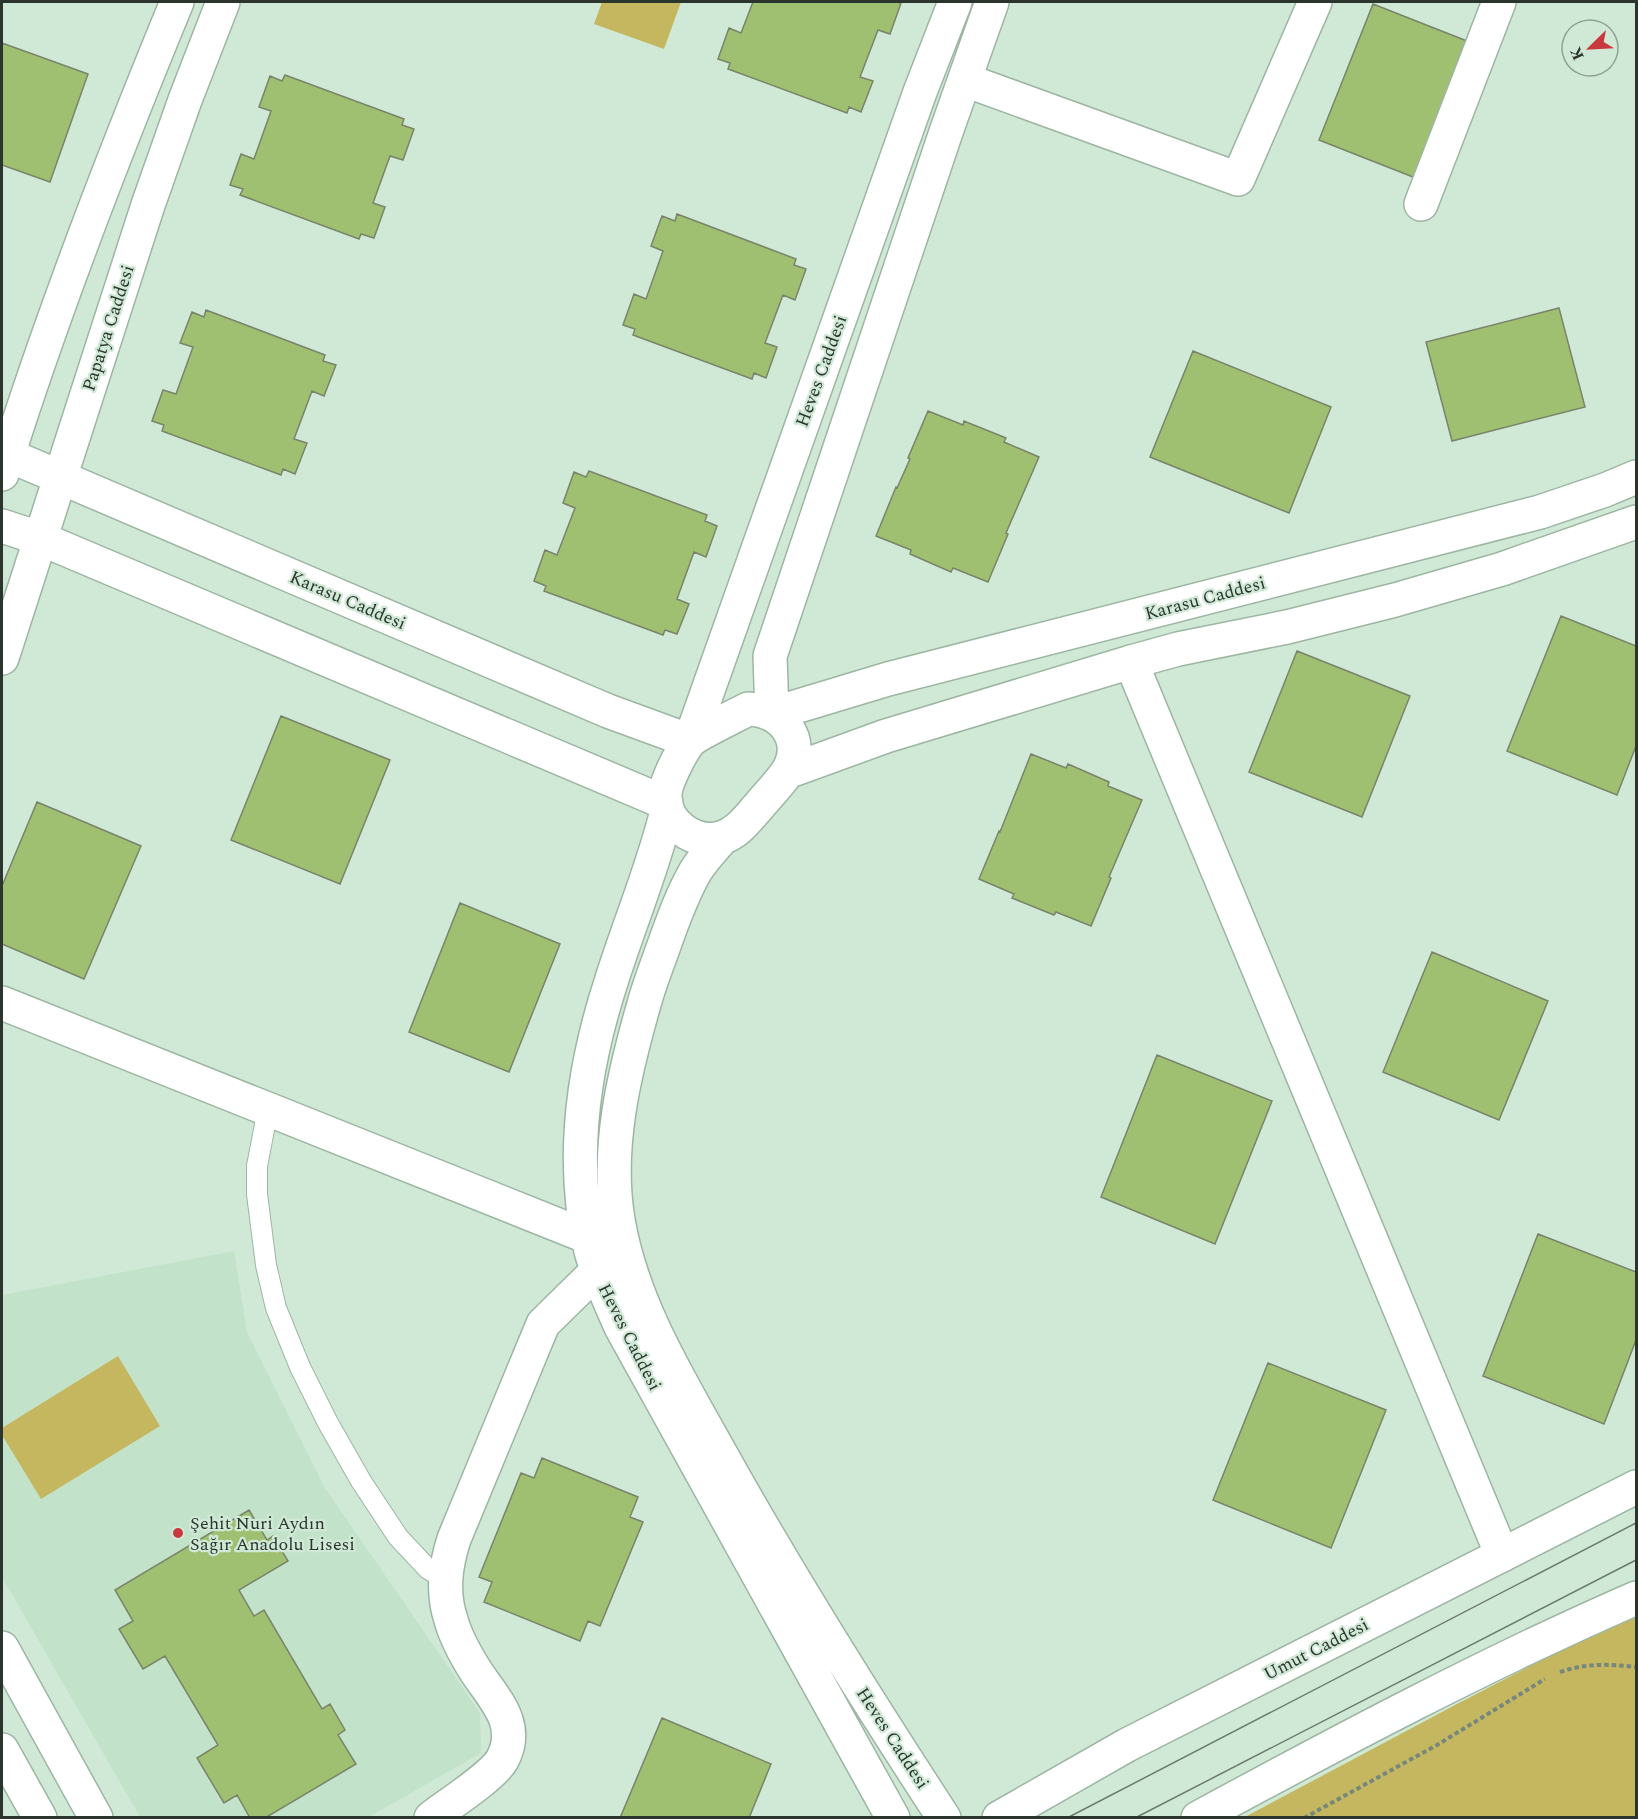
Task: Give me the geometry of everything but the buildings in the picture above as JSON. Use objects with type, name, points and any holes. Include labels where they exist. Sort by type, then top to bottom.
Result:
[{"type":"street","points":[[5,465],[87,226],[177,2]]},
{"type":"street","name":"Papatya Caddesi","points":[[2,658],[148,206],[185,100],[223,2]]},
{"type":"street","name":"Heves Caddesi","points":[[690,741],[912,115],[955,2]]},
{"type":"street","points":[[772,714],[770,656],[992,2]]},
{"type":"street","points":[[965,80],[1238,179],[1315,2]]},
{"type":"street","points":[[1421,204],[1499,2]]},
{"type":"street","name":"Karasu Caddesi","points":[[5,465],[59,477],[608,711],[690,741]]},
{"type":"street","name":"Karasu Caddesi","points":[[772,714],[888,679],[1540,512],[1636,477]]},
{"type":"street","points":[[787,772],[886,736],[1131,662],[1178,649],[1287,627],[1395,600],[1502,569],[1636,522]]},
{"type":"street","points":[[2,526],[39,538],[667,807]]},
{"type":"street","points":[[1131,662],[1502,1554]]},
{"type":"street","points":[[748,709],[761,709],[772,714],[782,721],[790,732],[794,746],[793,760],[787,772],[734,833],[709,840],[696,838],[685,832],[675,823],[664,797],[666,783],[690,741],[748,709]]},
{"type":"street","name":"Heves Caddesi","points":[[667,807],[654,862],[611,981],[597,1030],[587,1080],[579,1147],[580,1181],[588,1236],[604,1291],[621,1327],[893,1818]]},
{"type":"street","name":"Heves Caddesi","points":[[722,838],[696,869],[681,898],[648,988],[632,1045],[615,1142],[614,1180],[618,1218],[626,1257],[638,1294],[654,1329],[754,1514],[820,1624],[944,1818]]},
{"type":"street","points":[[2,1003],[588,1236]]},
{"type":"street","points":[[431,1818],[495,1770],[503,1759],[507,1746],[506,1718],[500,1705],[475,1670],[455,1633],[446,1600],[445,1579],[453,1539],[543,1324],[598,1270]]},
{"type":"street","name":"Umut Caddesi","points":[[999,1818],[1127,1745],[1636,1487]]},
{"type":"street","points":[[1198,1818],[1414,1704],[1558,1632],[1636,1598]]},
{"type":"street","points":[[2,1648],[96,1818]]},
{"type":"street","points":[[2,1750],[40,1818]]},
{"type":"lane","points":[[268,1109],[257,1166],[257,1194],[266,1265],[276,1308],[318,1404],[361,1481],[398,1537],[428,1569],[445,1579]]},
{"type":"path","points":[[1554,1675],[1580,1666],[1598,1664],[1636,1667]]},
{"type":"path","points":[[1304,1818],[1437,1745],[1547,1678]]},
{"type":"shaded area","points":[[602,2],[681,2],[664,49],[594,24]]},
{"type":"shaded area","name":"Şehit Nuri Aydın Sağır Anadolu Lisesi","points":[[234,1251],[247,1332],[325,1488],[480,1713],[481,1753],[369,1817],[140,1817],[2,1577],[2,1295]]},
{"type":"shaded area","points":[[118,1356],[160,1426],[41,1499],[2,1435],[2,1428]]},
{"type":"shaded area","points":[[1636,1611],[1636,1817],[1243,1818],[1455,1705]]},
{"type":"tram line","points":[[1067,1818],[1636,1523]]},
{"type":"tram line","points":[[1135,1818],[1636,1560]]},
{"type":"place","name":"Şehit Nuri Aydın Sağır Anadolu Lisesi","points":[[178,1533]]}]
